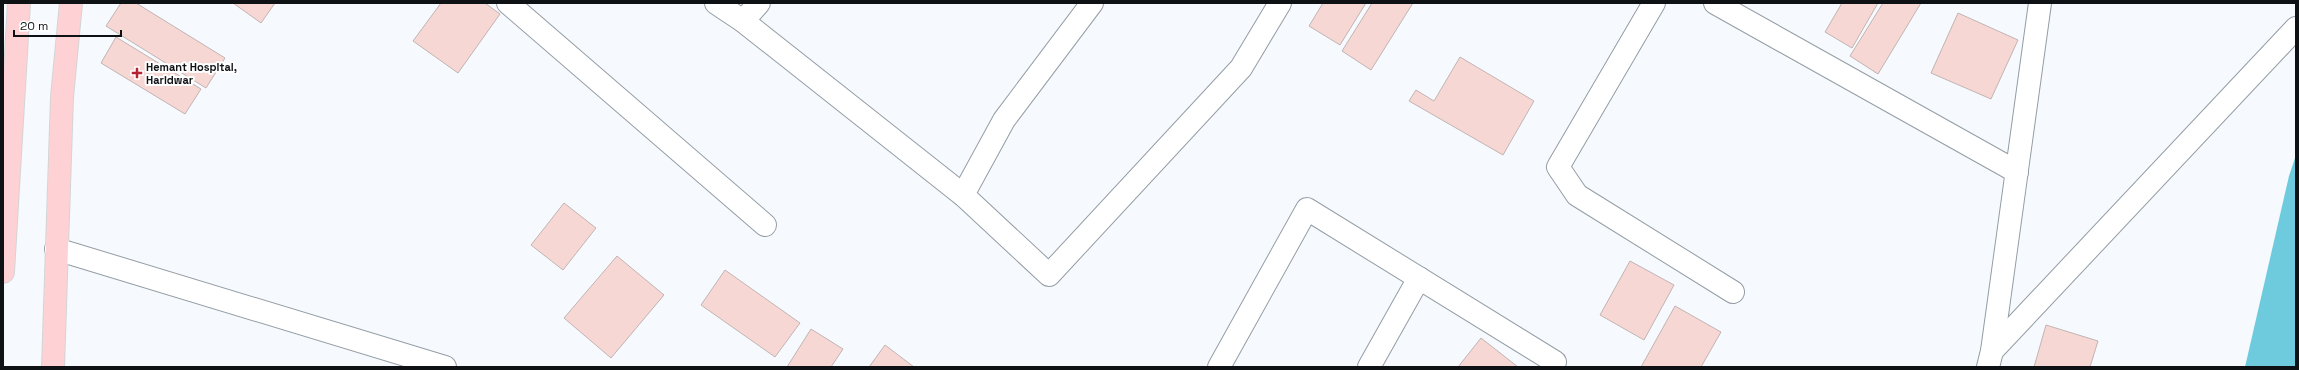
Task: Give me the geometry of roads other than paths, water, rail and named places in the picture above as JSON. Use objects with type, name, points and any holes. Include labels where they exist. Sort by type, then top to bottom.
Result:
[{"type":"main road","points":[[3,272],[19,3]]},
{"type":"main road","points":[[53,367],[62,97],[71,3]]},
{"type":"street","points":[[508,3],[765,226]]},
{"type":"street","points":[[716,3],[743,21],[963,195],[1049,276],[1241,68],[1280,3]]},
{"type":"street","points":[[743,21],[759,3]]},
{"type":"street","points":[[963,195],[1004,120],[1092,3]]},
{"type":"street","points":[[1654,3],[1558,167],[1577,195],[1733,292]]},
{"type":"street","points":[[1715,3],[2016,172]]},
{"type":"street","points":[[1990,359],[2040,3]]},
{"type":"street","points":[[1990,359],[2296,28]]},
{"type":"street","points":[[1219,367],[1307,209],[1555,362],[1554,367]]},
{"type":"street","points":[[56,249],[445,367]]},
{"type":"street","points":[[1369,367],[1419,278]]},
{"type":"water","points":[[2296,155],[2296,367],[2245,367],[2289,176]]},
{"type":"place","name":"Hemant Hospital, Haridwar","points":[[137,73]]}]
